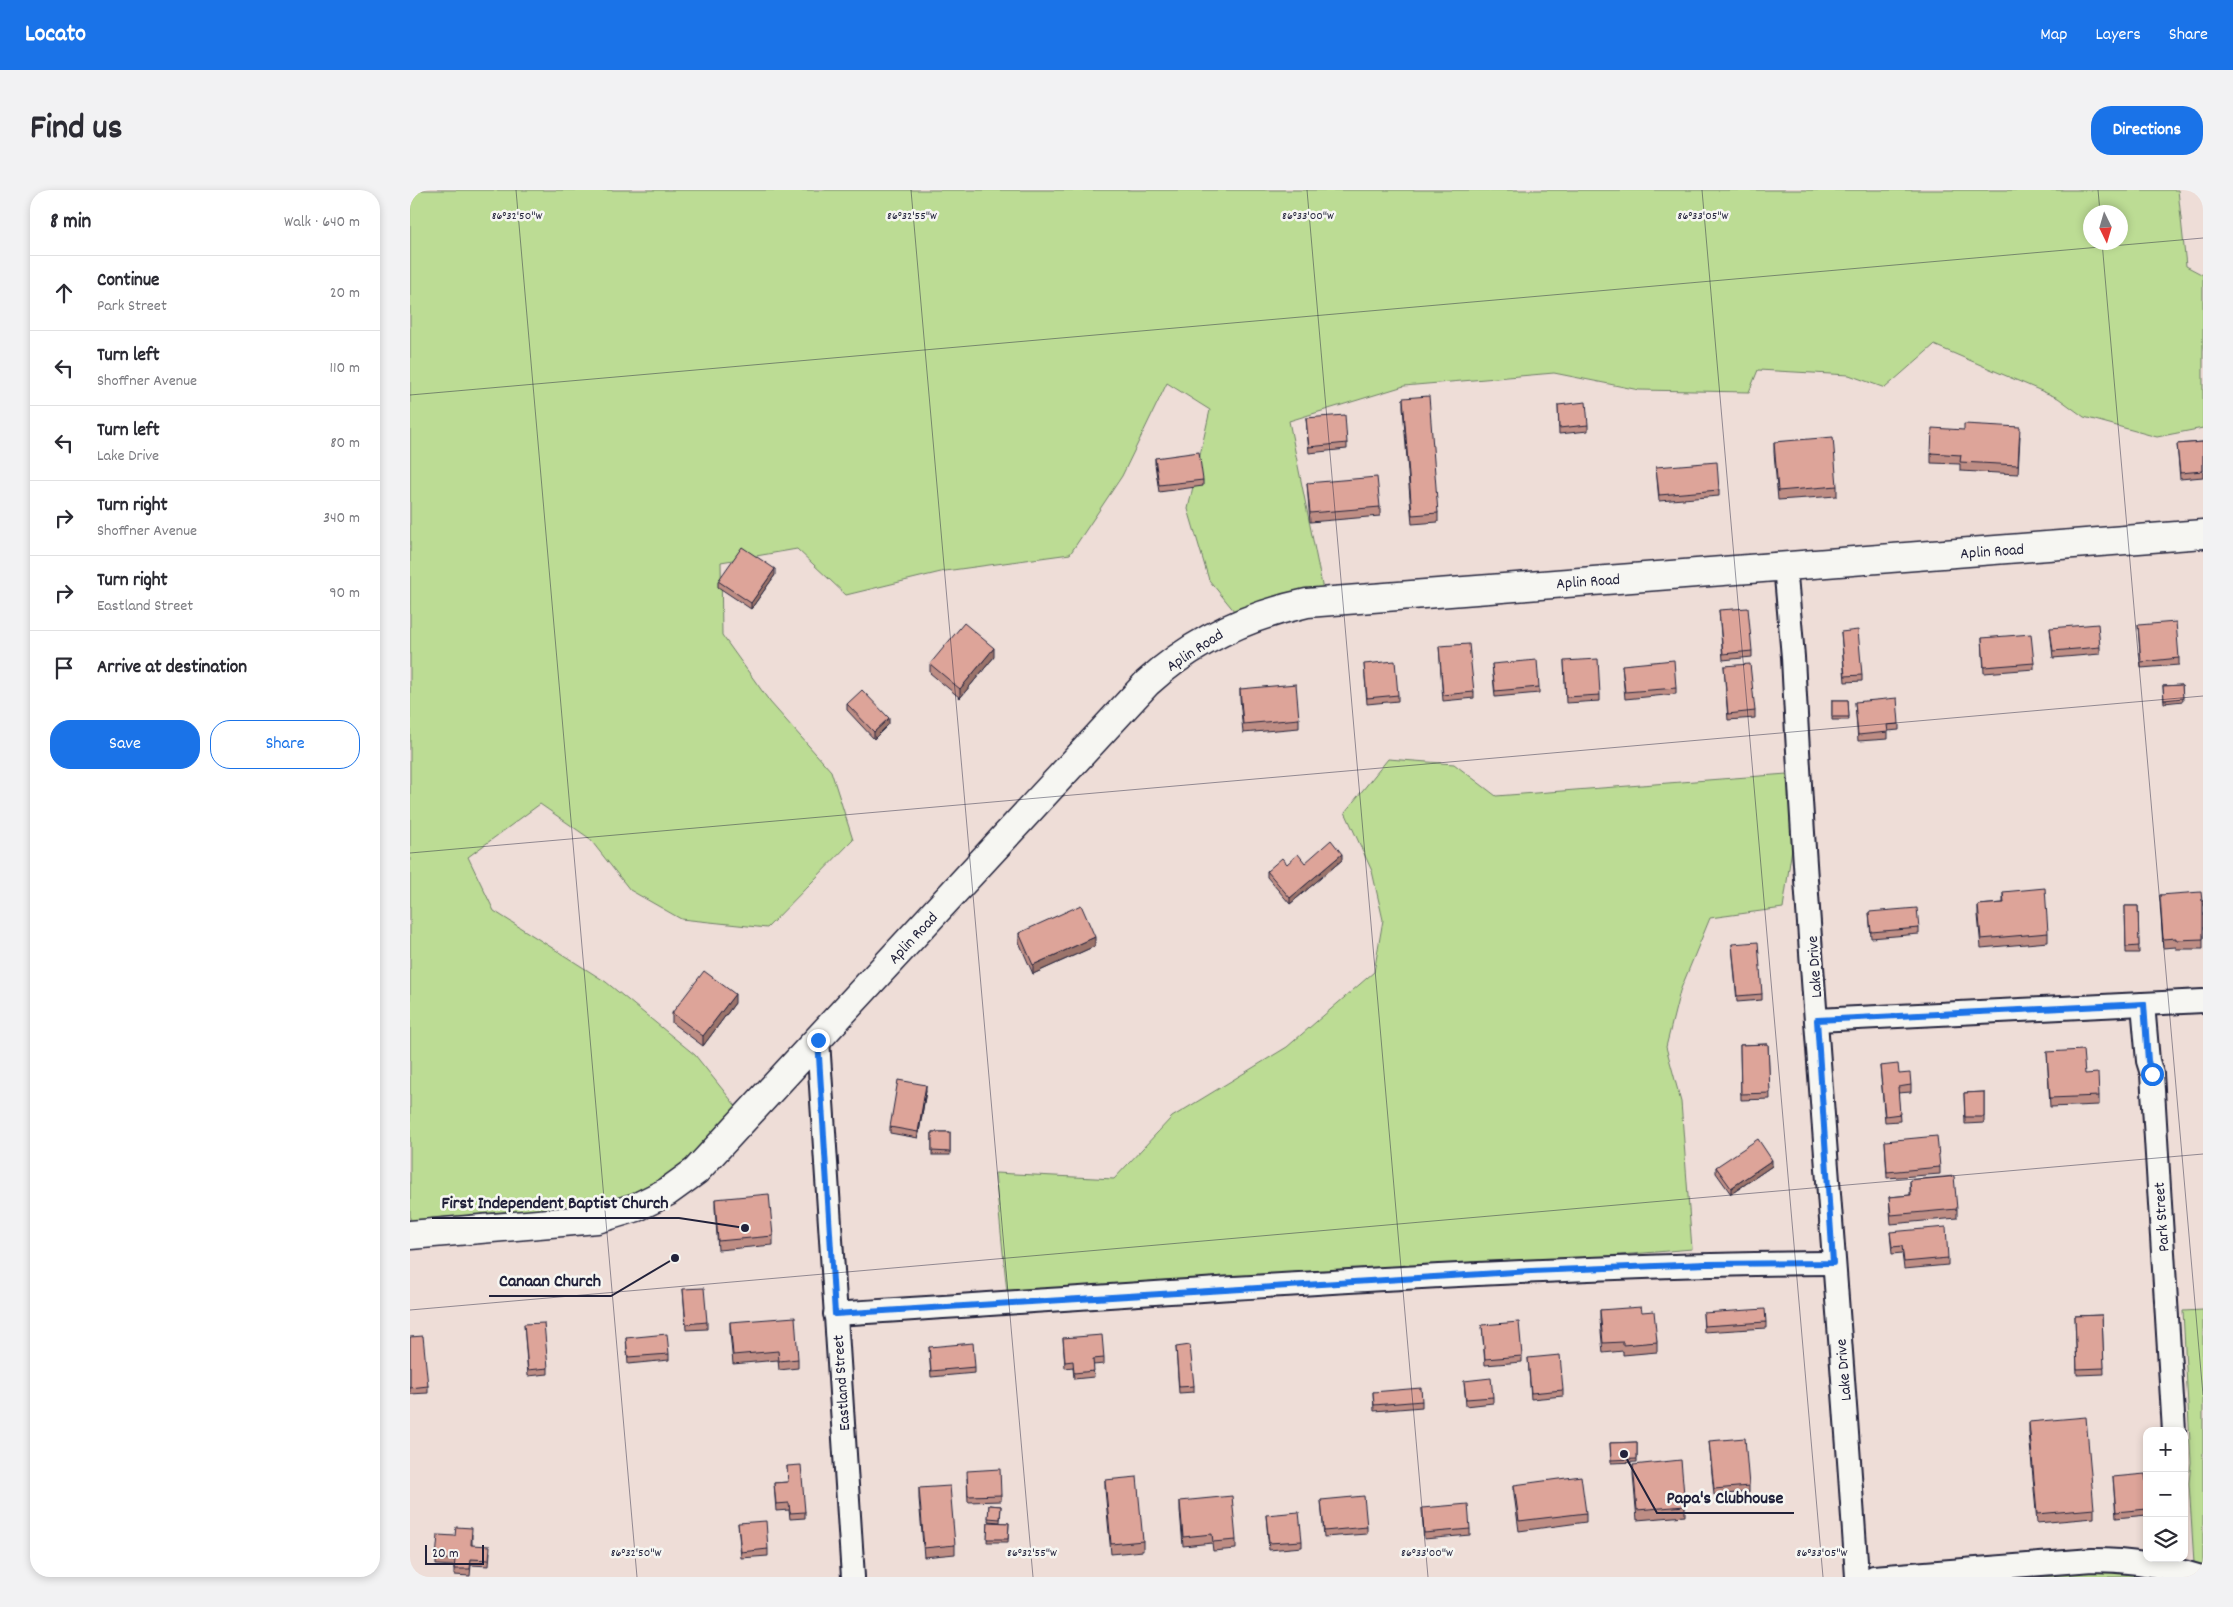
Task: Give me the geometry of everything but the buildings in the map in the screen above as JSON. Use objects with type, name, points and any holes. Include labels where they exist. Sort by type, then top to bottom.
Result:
[{"type":"street","name":"Aplin Road","points":[[410,1235],[597,1219],[637,1207],[667,1192],[696,1171],[1147,683],[1178,656],[1232,625],[1271,610],[1307,603],[2203,534]]},
{"type":"street","name":"Lake Drive","points":[[1784,566],[1793,657],[1833,1263],[1846,1408],[1857,1577]]},
{"type":"street","points":[[1817,1020],[2203,1001]]},
{"type":"street","name":"Park Street","points":[[2144,1004],[2148,1061],[2152,1074],[2174,1427]]},
{"type":"street","name":"Eastland Street","points":[[818,1040],[853,1577]]},
{"type":"street","points":[[835,1314],[1531,1271],[1706,1264],[1833,1263]]},
{"type":"street","points":[[1874,1577],[2092,1560],[2120,1560],[2190,1568]]},
{"type":"green space","points":[[410,190],[2178,190],[2186,266],[2203,275],[2203,428],[2157,437],[2084,417],[2058,398],[1934,345],[1885,388],[1849,375],[1758,370],[1749,392],[1639,390],[1554,373],[1404,386],[1289,421],[1323,590],[1235,612],[1209,580],[1188,509],[1210,410],[1167,383],[1122,476],[1070,554],[945,571],[846,595],[797,549],[721,562],[722,635],[770,702],[831,771],[853,840],[767,928],[681,919],[630,890],[589,838],[540,804],[468,857],[494,911],[606,982],[695,1055],[739,1110],[703,1150],[662,1182],[633,1196],[595,1207],[410,1224]]},
{"type":"green space","points":[[1388,759],[1454,764],[1496,796],[1787,774],[1794,835],[1783,908],[1710,918],[1680,991],[1666,1047],[1681,1102],[1692,1249],[1571,1259],[1007,1292],[995,1173],[1114,1179],[1172,1117],[1287,1047],[1374,972],[1383,920],[1372,871],[1345,812]]},
{"type":"green space","points":[[2203,1310],[2203,1566],[2194,1563],[2189,1483],[2191,1462],[2183,1311]]},
{"type":"green space","points":[[2093,1571],[2119,1572],[2153,1577],[2030,1577]]},
{"type":"place","name":"First Independent Baptist Church","points":[[745,1228]]},
{"type":"place","name":"Canaan Church","points":[[675,1258]]},
{"type":"place","name":"Papa's Clubhouse","points":[[1624,1454]]},
{"type":"route","points":[[818,1040],[835,1314],[1531,1271],[1706,1264],[1833,1263],[1817,1020],[2144,1004],[2148,1061],[2152,1074]]}]
